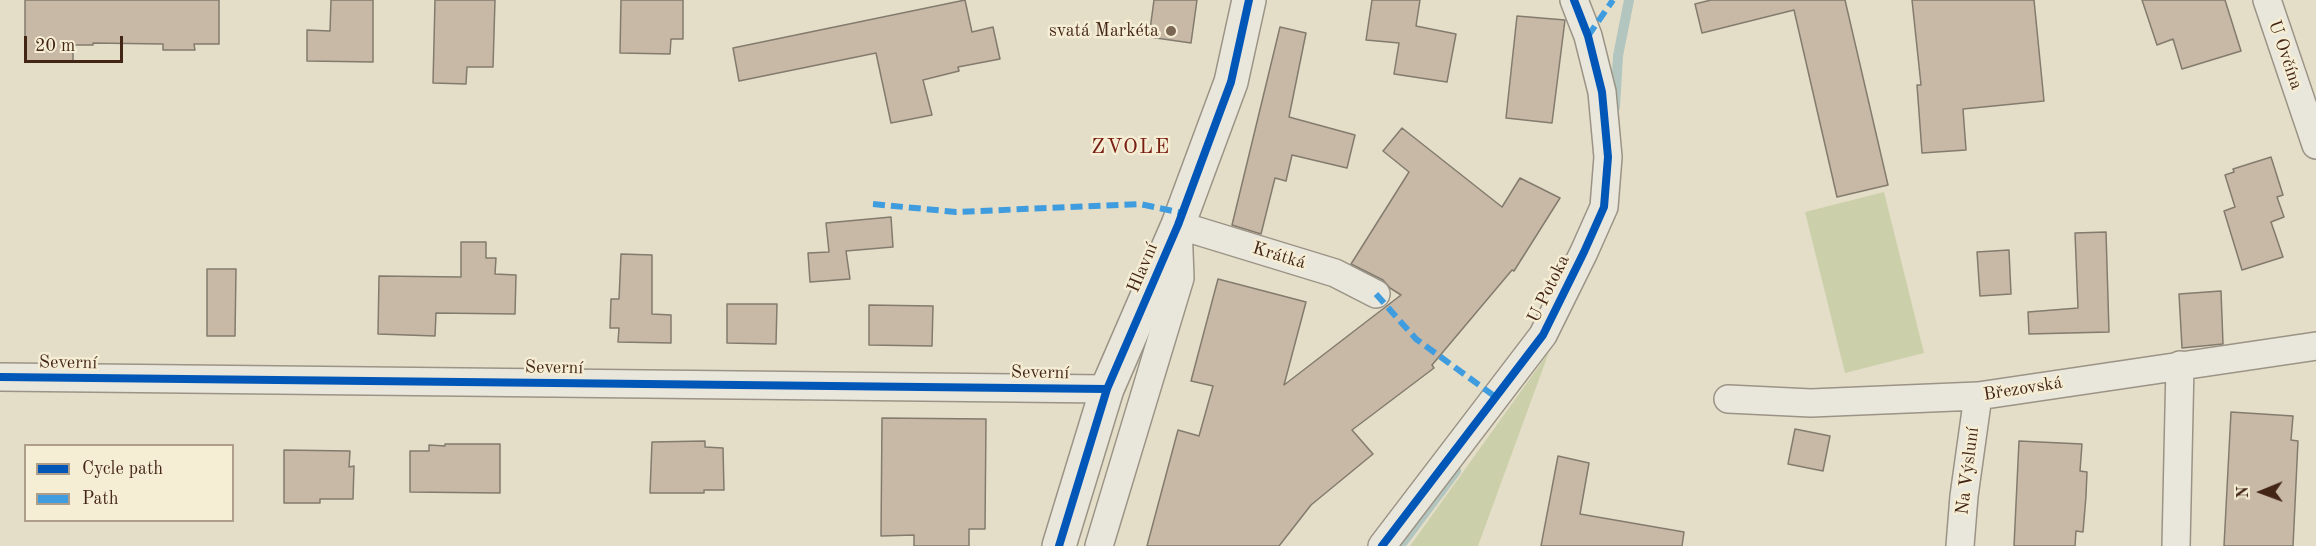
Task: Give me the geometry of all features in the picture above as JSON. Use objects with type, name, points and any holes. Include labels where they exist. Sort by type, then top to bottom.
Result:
[{"type":"street","name":"Hlavní","points":[[1059,546],[1107,389],[1178,225],[1231,82],[1249,0]]},
{"type":"street","name":"U Potoka","points":[[1382,546],[1543,335],[1604,207],[1608,157],[1602,92],[1588,36],[1574,0]]},
{"type":"street","name":"U Ovčína","points":[[2266,0],[2316,145]]},
{"type":"street","name":"Hlavní","points":[[1099,546],[1180,279],[1178,225]]},
{"type":"street","name":"Krátká","points":[[1178,225],[1335,273],[1376,294]]},
{"type":"street","name":"Březovská","points":[[1728,399],[1811,404],[1978,396],[2316,346]]},
{"type":"street","points":[[2176,546],[2180,365]]},
{"type":"street","name":"Severní","points":[[0,377],[1107,389]]},
{"type":"street","name":"Na Výsluní","points":[[1960,546],[1964,496],[1978,396]]},
{"type":"green space","points":[[1884,192],[1924,353],[1845,373],[1805,212]]},
{"type":"green space","points":[[1549,352],[1478,546],[1410,546]]},
{"type":"building","points":[[25,0],[219,0],[219,44],[194,44],[195,50],[163,50],[163,44],[93,43],[93,45],[73,45],[73,61],[25,61]]},
{"type":"building","points":[[331,0],[373,0],[373,62],[307,61],[307,30],[330,31]]},
{"type":"building","points":[[435,0],[495,0],[493,67],[467,67],[466,84],[433,83]]},
{"type":"building","points":[[621,0],[683,0],[683,39],[671,39],[670,54],[620,53]]},
{"type":"building","points":[[965,0],[972,32],[993,27],[1000,59],[958,67],[959,71],[923,80],[932,115],[891,123],[876,53],[739,81],[733,48]]},
{"type":"building","name":"svatá Markéta","points":[[1154,0],[1197,0],[1191,43],[1149,37]]},
{"type":"building","points":[[1372,0],[1420,0],[1416,26],[1456,34],[1447,82],[1394,74],[1399,43],[1366,40]]},
{"type":"building","points":[[1711,0],[1845,0],[1888,185],[1837,197],[1794,10],[1702,33],[1695,4]]},
{"type":"building","points":[[1912,0],[2034,0],[2044,101],[1963,109],[1966,150],[1922,153],[1917,85],[1921,85]]},
{"type":"building","points":[[2142,0],[2225,0],[2241,51],[2182,69],[2173,39],[2157,45]]},
{"type":"building","points":[[1517,16],[1565,20],[1552,123],[1506,118]]},
{"type":"building","points":[[1280,27],[1306,33],[1289,117],[1355,135],[1347,168],[1292,155],[1286,181],[1275,178],[1261,234],[1232,225]]},
{"type":"building","points":[[1402,128],[1502,207],[1520,178],[1560,198],[1514,271],[1512,270],[1432,365],[1434,368],[1352,430],[1373,454],[1311,505],[1279,546],[1147,546],[1178,430],[1199,436],[1213,386],[1191,381],[1218,279],[1306,302],[1284,385],[1401,295],[1383,280],[1351,264],[1409,172],[1383,151]]},
{"type":"building","points":[[2271,157],[2283,195],[2277,197],[2284,217],[2271,222],[2283,257],[2242,270],[2224,211],[2235,207],[2225,175],[2234,172],[2233,169]]},
{"type":"building","points":[[891,217],[893,247],[846,251],[850,279],[810,282],[808,253],[829,252],[826,223]]},
{"type":"building","points":[[2106,232],[2109,332],[2029,334],[2028,312],[2078,308],[2075,233]]},
{"type":"building","points":[[461,242],[486,242],[486,258],[496,258],[495,274],[516,275],[515,314],[436,313],[435,336],[378,334],[379,276],[461,277]]},
{"type":"building","points":[[2009,250],[2011,294],[1980,296],[1977,252]]},
{"type":"building","points":[[621,254],[652,255],[652,314],[671,315],[671,343],[618,342],[619,328],[610,328],[611,299],[619,299]]},
{"type":"building","points":[[207,269],[236,269],[235,336],[207,336]]},
{"type":"building","points":[[2221,291],[2223,344],[2182,348],[2179,294]]},
{"type":"building","points":[[727,304],[777,304],[776,344],[727,343]]},
{"type":"building","points":[[869,305],[933,306],[932,346],[869,345]]},
{"type":"building","points":[[2231,412],[2293,416],[2291,440],[2298,441],[2293,546],[2224,546]]},
{"type":"building","points":[[882,418],[986,419],[985,529],[969,529],[969,546],[914,546],[914,535],[881,536]]},
{"type":"building","points":[[1795,429],[1830,436],[1823,471],[1788,464]]},
{"type":"building","points":[[705,441],[705,447],[723,448],[724,490],[704,490],[704,493],[650,493],[652,442]]},
{"type":"building","points":[[2019,441],[2082,444],[2080,471],[2087,472],[2086,496],[2083,532],[2076,531],[2075,546],[2014,546]]},
{"type":"building","points":[[445,444],[500,444],[500,493],[410,492],[410,451],[429,451],[429,445],[445,446]]},
{"type":"building","points":[[284,450],[350,451],[349,467],[354,466],[353,499],[320,499],[320,503],[284,503]]},
{"type":"building","points":[[1558,456],[1589,463],[1580,514],[1684,532],[1682,546],[1541,546]]},
{"type":"waterway","points":[[1615,107],[1618,56],[1629,0]]},
{"type":"waterway","points":[[1400,546],[1456,471]]},
{"type":"marked path","points":[[1588,36],[1613,0]]},
{"type":"marked path","points":[[873,204],[956,212],[1140,204],[1182,213]]},
{"type":"marked path","points":[[1376,294],[1416,339],[1497,398]]},
{"type":"cycle path","points":[[1059,546],[1107,389],[1178,225],[1231,82],[1249,0]]},
{"type":"cycle path","points":[[1382,546],[1543,335],[1604,207],[1608,157],[1602,92],[1588,36],[1574,0]]},
{"type":"cycle path","points":[[0,377],[1107,389]]},
{"type":"place","name":"svatá Markéta","points":[[1171,31]]},
{"type":"district","name":"ZVOLE","points":[[1131,147]]}]
